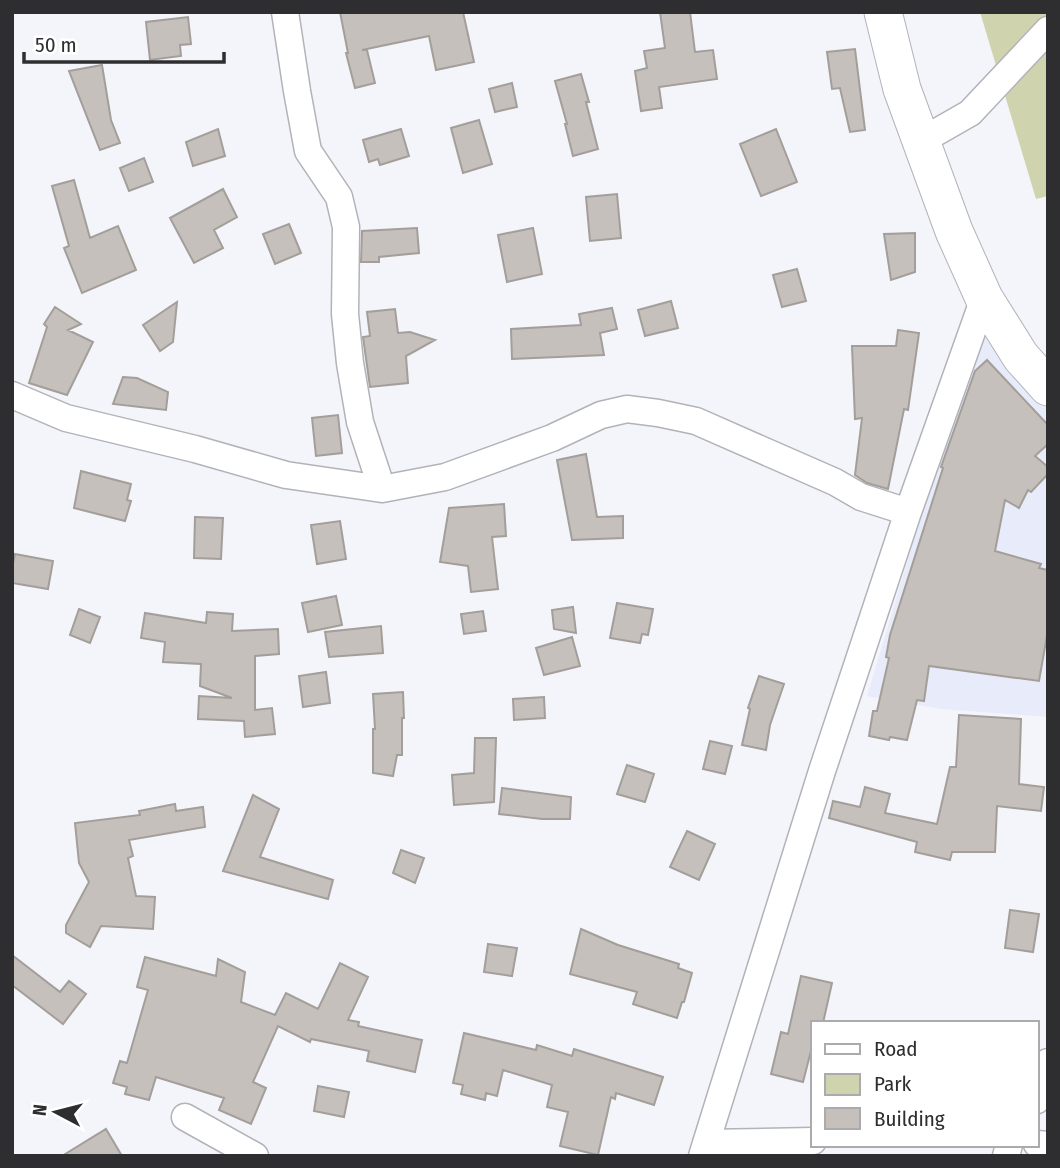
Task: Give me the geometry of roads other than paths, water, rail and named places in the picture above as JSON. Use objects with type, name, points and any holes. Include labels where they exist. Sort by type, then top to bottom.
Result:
[{"type":"main road","points":[[883,12],[902,89],[954,231],[984,298],[1021,357],[1048,387]]},
{"type":"street","points":[[285,12],[308,151],[340,197],[346,227],[345,314],[350,363],[360,422],[382,489]]},
{"type":"street","points":[[921,141],[970,113],[1048,30]]},
{"type":"street","points":[[811,1141],[704,1149],[822,771],[908,512],[984,298]]},
{"type":"street","points":[[12,395],[66,418],[195,449],[286,475],[382,489],[445,477],[552,438],[601,415],[627,409],[658,413],[695,421],[835,482],[861,498],[908,512]]},
{"type":"street","points":[[1039,1093],[1048,1062]]},
{"type":"street","points":[[185,1117],[255,1156]]}]
